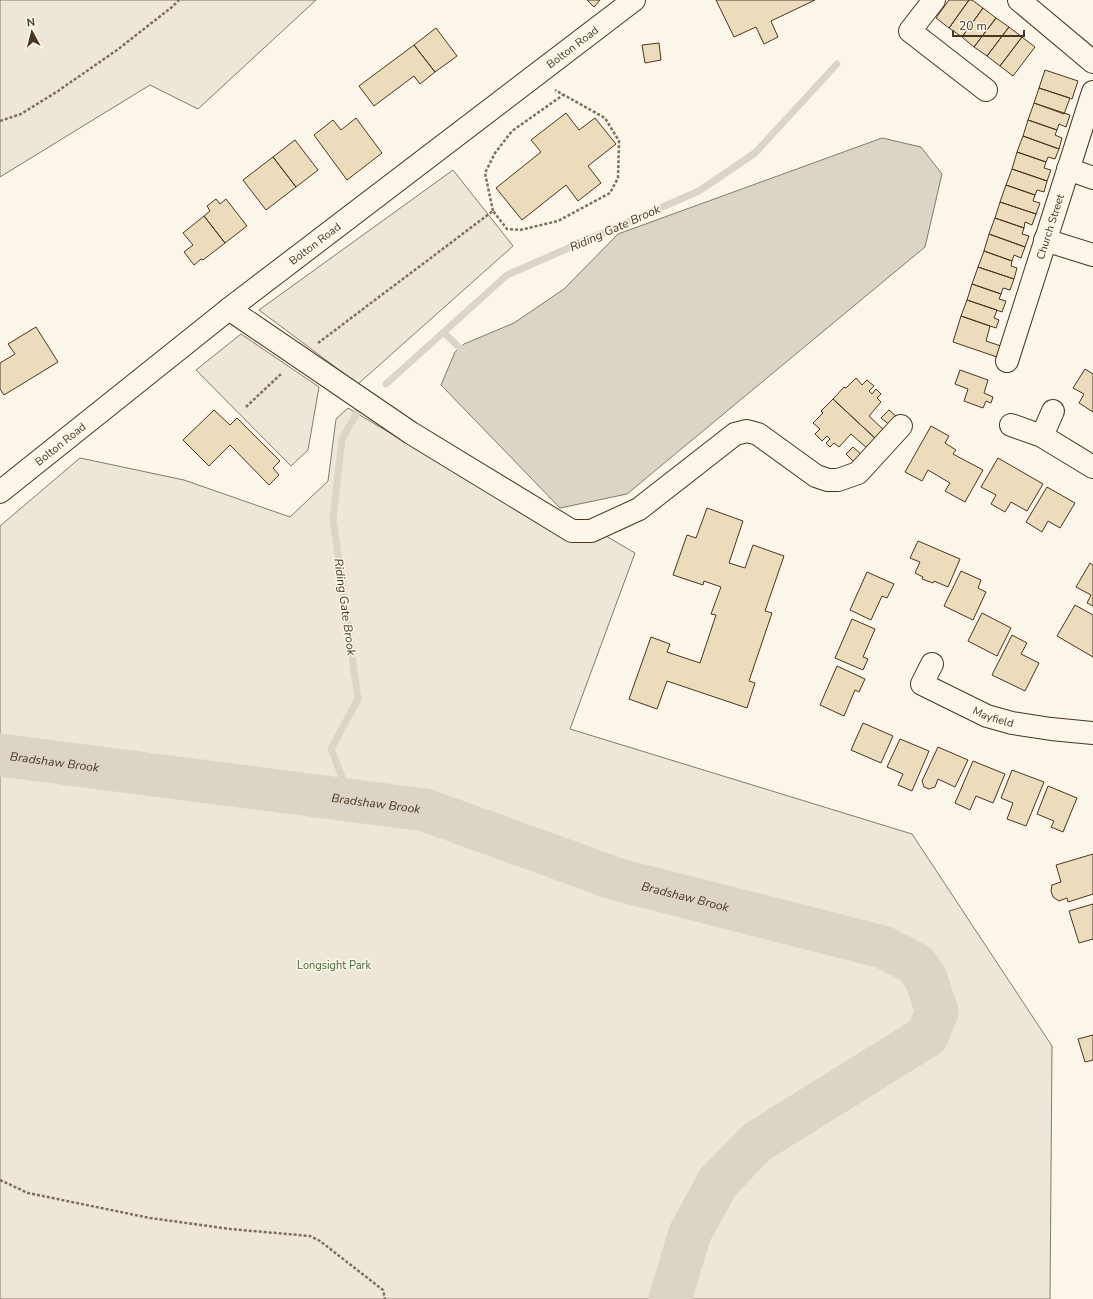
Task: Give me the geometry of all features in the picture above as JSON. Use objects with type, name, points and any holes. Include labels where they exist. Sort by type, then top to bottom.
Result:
[{"type":"main road","name":"Bolton Road","points":[[2,487],[229,309],[634,0]]},
{"type":"main road","points":[[934,0],[910,31],[986,90]]},
{"type":"main road","points":[[1019,0],[1093,62]]},
{"type":"main road","name":"Church Street","points":[[1006,361],[1093,92]]},
{"type":"main road","points":[[1068,169],[1093,178]]},
{"type":"main road","points":[[1045,240],[1093,254]]},
{"type":"main road","points":[[229,309],[411,433],[572,531],[591,531],[639,509],[735,434],[747,431],[758,434],[816,476],[828,480],[838,480],[858,473],[901,426]]},
{"type":"main road","points":[[1042,436],[1053,411]]},
{"type":"main road","points":[[1011,425],[1042,436],[1093,467]]},
{"type":"main road","name":"Mayfield","points":[[932,664],[922,684],[987,716],[1012,723],[1093,733]]},
{"type":"path","points":[[0,121],[21,114],[58,91],[117,50],[179,0]]},
{"type":"path","points":[[532,77],[563,94],[605,118],[619,141],[618,178],[610,193],[558,221],[520,230],[508,229],[493,211],[485,173],[495,153],[512,131],[563,94]]},
{"type":"path","points":[[246,407],[300,357],[493,211]]},
{"type":"path","points":[[0,1180],[28,1193],[150,1218],[230,1229],[310,1236],[320,1241],[383,1290],[385,1299]]},
{"type":"green space","points":[[0,0],[316,0],[198,109],[150,85],[0,177]]},
{"type":"green space","points":[[453,170],[513,246],[358,384],[259,310]]},
{"type":"green space","points":[[241,334],[319,387],[308,450],[291,466],[196,370]]},
{"type":"green space","name":"Longsight Park","points":[[348,408],[570,540],[606,536],[635,553],[570,729],[912,834],[1052,1046],[1050,1299],[0,1299],[0,526],[80,458],[184,480],[290,517],[328,481],[336,419]]},
{"type":"shaded area","points":[[882,138],[921,147],[942,174],[925,247],[627,494],[560,508],[441,385],[455,352],[464,344],[514,323],[564,289],[618,234]]},
{"type":"building","points":[[587,0],[600,0],[594,7]]},
{"type":"building","points":[[716,0],[815,0],[771,21],[778,37],[764,44],[756,27],[734,37]]},
{"type":"building","points":[[949,0],[969,0],[949,28],[936,18]]},
{"type":"building","points":[[969,0],[972,0],[983,8],[962,37],[949,28]]},
{"type":"building","points":[[983,8],[996,18],[974,47],[962,37]]},
{"type":"building","points":[[996,18],[1009,27],[987,56],[974,47]]},
{"type":"building","points":[[1009,27],[1022,37],[1000,66],[987,56]]},
{"type":"building","points":[[436,28],[457,56],[435,72],[414,45]]},
{"type":"building","points":[[1022,37],[1035,47],[1013,76],[1000,66]]},
{"type":"building","points":[[659,43],[661,60],[645,63],[642,45]]},
{"type":"building","points":[[414,45],[435,72],[420,84],[414,76],[374,106],[359,86]]},
{"type":"building","points":[[1045,70],[1078,81],[1072,99],[1039,88]]},
{"type":"building","points":[[1039,88],[1070,98],[1064,114],[1034,103]]},
{"type":"building","points":[[1034,103],[1070,115],[1066,127],[1059,124],[1057,130],[1028,120]]},
{"type":"building","points":[[566,113],[579,130],[595,118],[616,144],[588,166],[601,183],[578,201],[566,185],[522,220],[496,188],[541,152],[531,140]]},
{"type":"building","points":[[356,118],[382,153],[347,180],[314,135],[333,120],[341,130]]},
{"type":"building","points":[[1028,120],[1057,130],[1055,135],[1062,138],[1059,149],[1023,136]]},
{"type":"building","points":[[1023,136],[1059,149],[1055,159],[1048,157],[1046,162],[1017,152]]},
{"type":"building","points":[[295,140],[318,170],[296,187],[273,157]]},
{"type":"building","points":[[1017,152],[1046,162],[1044,168],[1051,170],[1047,181],[1012,169]]},
{"type":"building","points":[[273,157],[296,187],[266,210],[243,180]]},
{"type":"building","points":[[1012,169],[1047,181],[1044,192],[1037,190],[1035,195],[1006,185]]},
{"type":"building","points":[[1006,185],[1035,195],[1033,201],[1040,203],[1036,214],[1000,202]]},
{"type":"building","points":[[216,199],[220,204],[226,199],[247,226],[225,243],[204,216],[210,211],[207,206]]},
{"type":"building","points":[[1000,202],[1036,214],[1032,225],[1025,222],[1024,228],[995,218]]},
{"type":"building","points":[[204,216],[225,243],[194,265],[184,252],[193,245],[183,233]]},
{"type":"building","points":[[995,218],[1024,228],[1022,234],[1029,236],[1025,247],[989,234]]},
{"type":"building","points":[[989,234],[1025,247],[1021,258],[1014,255],[1012,261],[984,251]]},
{"type":"building","points":[[984,251],[1012,261],[1011,266],[1017,268],[1014,279],[978,267]]},
{"type":"building","points":[[978,267],[1014,279],[1010,290],[1003,288],[1001,294],[972,284]]},
{"type":"building","points":[[972,284],[1001,294],[999,299],[1006,301],[1002,312],[967,300]]},
{"type":"building","points":[[967,300],[997,310],[994,318],[999,320],[996,328],[961,316]]},
{"type":"building","points":[[961,316],[990,326],[986,341],[1001,346],[997,357],[953,342]]},
{"type":"building","points":[[36,327],[58,362],[4,395],[0,389],[0,363],[15,354],[8,344]]},
{"type":"building","points":[[1085,369],[1093,374],[1093,412],[1079,403],[1084,394],[1073,388]]},
{"type":"building","points":[[960,370],[988,380],[984,393],[993,397],[991,403],[986,401],[983,408],[964,401],[968,389],[955,384]]},
{"type":"building","points":[[856,378],[862,385],[867,380],[874,386],[869,391],[872,394],[876,389],[881,394],[877,398],[881,402],[869,416],[885,431],[877,440],[833,399],[844,387],[846,388]]},
{"type":"building","points":[[833,399],[877,440],[868,449],[851,434],[839,447],[834,443],[830,447],[826,443],[830,439],[827,436],[822,441],[815,434],[820,429],[813,423],[823,413],[821,411]]},
{"type":"building","points":[[214,410],[230,425],[237,418],[280,461],[273,468],[279,475],[269,485],[230,445],[209,466],[183,440]]},
{"type":"building","points":[[889,410],[899,419],[892,427],[881,418]]},
{"type":"building","points":[[931,426],[949,436],[945,443],[956,450],[953,454],[983,470],[965,502],[945,491],[950,483],[928,470],[922,481],[905,472]]},
{"type":"building","points":[[853,447],[863,456],[856,464],[846,454]]},
{"type":"building","points":[[998,458],[1043,484],[1027,511],[1011,502],[1005,512],[991,504],[996,495],[981,487]]},
{"type":"building","points":[[1047,487],[1075,503],[1060,528],[1048,521],[1042,532],[1026,522]]},
{"type":"building","points":[[707,508],[743,521],[729,563],[745,568],[753,545],[784,556],[765,611],[772,613],[749,681],[755,683],[747,708],[667,681],[657,709],[629,699],[651,637],[670,644],[667,652],[700,663],[716,615],[711,614],[721,587],[704,581],[703,585],[673,575],[687,535],[696,538]]},
{"type":"building","points":[[918,541],[960,559],[948,587],[934,581],[933,583],[922,579],[923,577],[915,573],[920,562],[910,558]]},
{"type":"building","points":[[1090,563],[1093,565],[1093,606],[1087,603],[1091,595],[1076,587]]},
{"type":"building","points":[[961,571],[981,580],[978,588],[986,592],[973,620],[944,606]]},
{"type":"building","points":[[867,572],[894,584],[887,598],[882,596],[871,620],[850,610]]},
{"type":"building","points":[[1075,605],[1093,615],[1093,657],[1057,636]]},
{"type":"building","points":[[982,613],[1011,628],[997,656],[968,641]]},
{"type":"building","points":[[852,619],[875,629],[863,657],[868,659],[863,670],[835,658]]},
{"type":"building","points":[[1012,635],[1027,643],[1021,654],[1039,663],[1025,691],[992,675]]},
{"type":"building","points":[[837,666],[865,679],[859,692],[855,690],[844,716],[820,705]]},
{"type":"building","points":[[863,723],[893,736],[881,763],[851,750]]},
{"type":"building","points":[[900,739],[929,751],[912,791],[898,785],[903,774],[887,767]]},
{"type":"building","points":[[938,747],[968,760],[955,787],[938,779],[935,787],[929,789],[924,787],[922,781]]},
{"type":"building","points":[[973,761],[1005,774],[993,803],[976,796],[970,810],[955,803]]},
{"type":"building","points":[[1012,770],[1044,782],[1026,826],[1007,819],[1013,803],[1001,798]]},
{"type":"building","points":[[1048,786],[1077,798],[1063,832],[1051,827],[1054,821],[1037,814]]},
{"type":"building","points":[[1093,854],[1093,894],[1068,902],[1067,898],[1059,901],[1053,897],[1051,891],[1052,885],[1061,882],[1056,865]]},
{"type":"building","points":[[1093,904],[1093,939],[1079,943],[1069,911]]},
{"type":"building","points":[[1093,1035],[1093,1060],[1085,1062],[1078,1039]]},
{"type":"waterway","name":"Riding Gate Brook","points":[[386,384],[507,275],[699,191],[755,153],[837,64]]},
{"type":"waterway","points":[[444,333],[460,348]]},
{"type":"waterway","name":"Riding Gate Brook","points":[[351,800],[331,749],[358,699],[333,519],[342,439],[359,409]]},
{"type":"waterway","name":"Bradshaw Brook","points":[[0,755],[425,810],[619,880],[883,947],[916,964],[926,979],[937,1012],[927,1036],[757,1142],[718,1182],[690,1233],[670,1299]]}]
